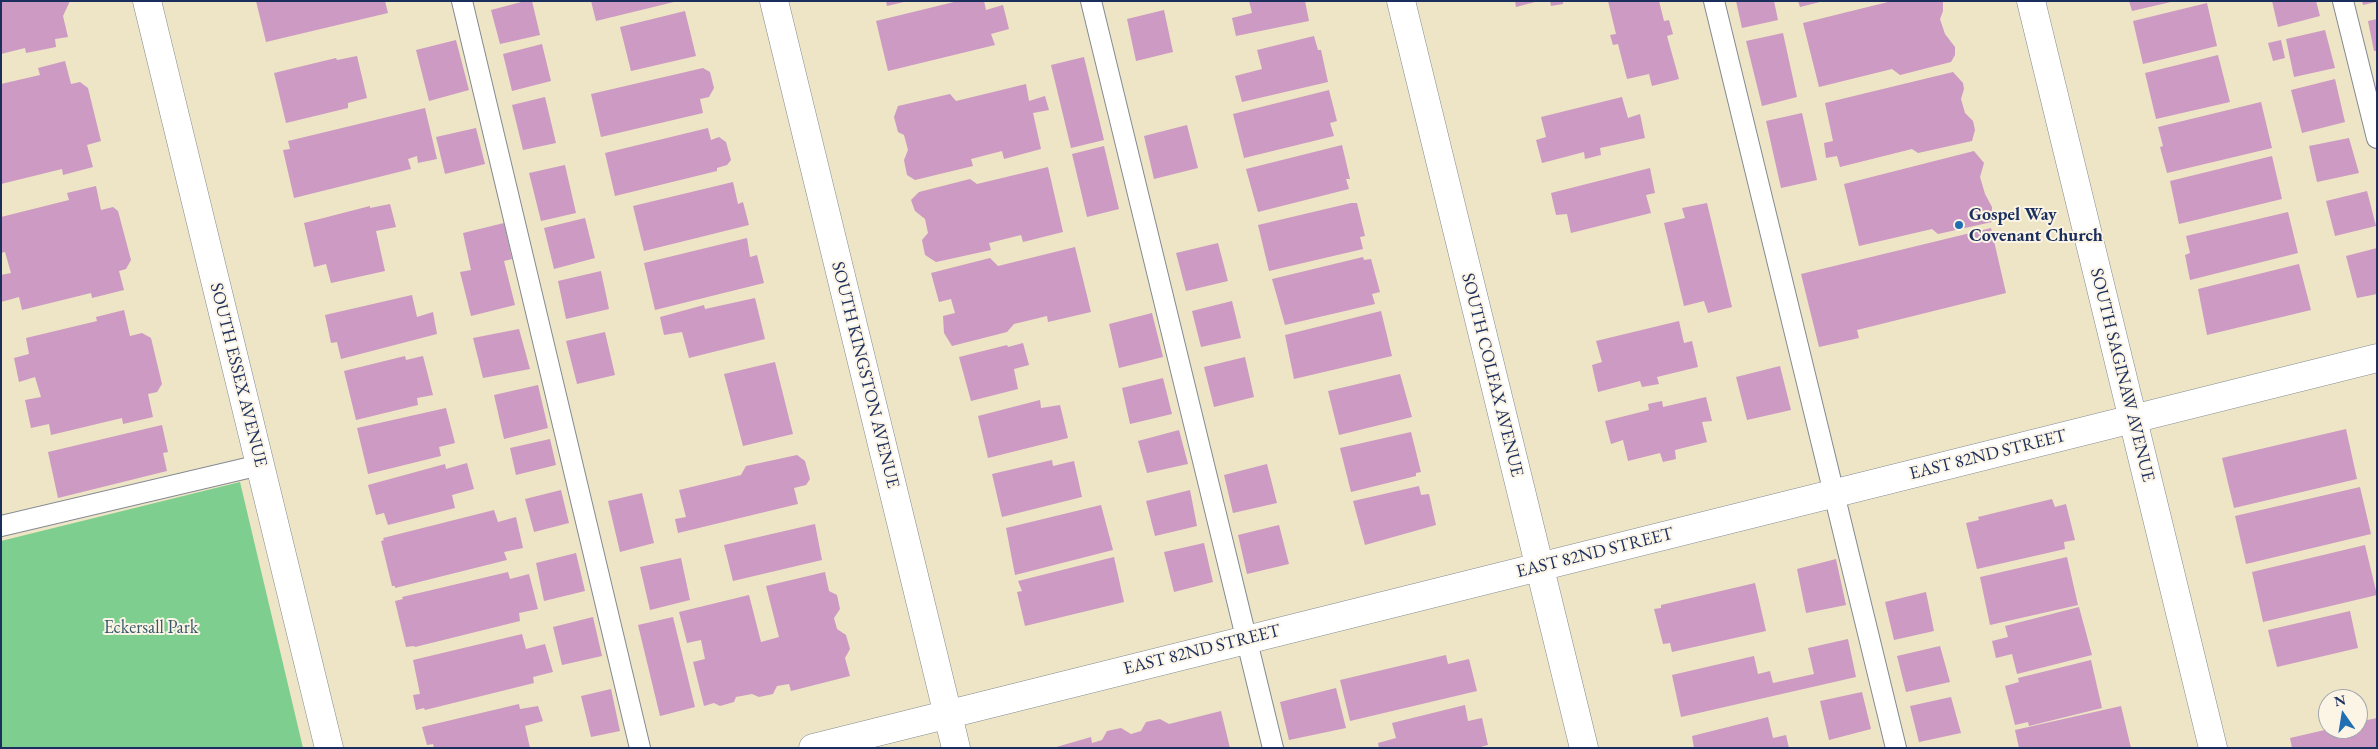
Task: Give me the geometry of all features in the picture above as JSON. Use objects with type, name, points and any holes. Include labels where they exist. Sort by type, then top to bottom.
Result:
[{"type":"street","name":"SOUTH ESSEX AVENUE","points":[[148,1],[329,748]]},
{"type":"street","name":"SOUTH KINGSTON AVENUE","points":[[774,1],[956,748]]},
{"type":"street","name":"SOUTH COLFAX AVENUE","points":[[1401,1],[1584,748]]},
{"type":"street","name":"SOUTH SAGINAW AVENUE","points":[[2030,1],[2213,748]]},
{"type":"street","name":"EAST 82ND STREET","points":[[813,748],[2377,358]]},
{"type":"lane","points":[[462,1],[640,748]]},
{"type":"lane","points":[[1091,1],[1273,748]]},
{"type":"lane","points":[[1714,1],[1896,748]]},
{"type":"lane","points":[[2343,1],[2377,138]]},
{"type":"lane","points":[[1,526],[260,465]]},
{"type":"green space","name":"Eckersall Park","points":[[240,482],[303,748],[1,748],[1,541]]},
{"type":"building","points":[[1,1],[70,1],[63,16],[68,37],[55,39],[56,47],[26,53],[25,48],[1,54]]},
{"type":"building","points":[[256,1],[385,1],[388,13],[266,42]]},
{"type":"building","points":[[525,1],[532,1],[540,35],[500,44],[491,10]]},
{"type":"building","points":[[591,1],[674,1],[674,2],[596,21]]},
{"type":"building","points":[[886,1],[903,1],[904,2],[887,6]]},
{"type":"building","points":[[958,1],[984,1],[986,10],[1003,5],[1009,29],[991,34],[995,45],[888,71],[876,21]]},
{"type":"building","points":[[1249,1],[1305,1],[1309,21],[1236,36],[1232,18],[1252,13]]},
{"type":"building","points":[[1515,1],[1535,1],[1535,2],[1516,7]]},
{"type":"building","points":[[1550,1],[1563,1],[1563,4],[1551,6]]},
{"type":"building","points":[[1608,1],[1659,1],[1664,21],[1669,20],[1673,34],[1667,36],[1679,79],[1652,86],[1649,74],[1627,79],[1618,44],[1613,45],[1610,35],[1616,34]]},
{"type":"building","points":[[1736,1],[1774,1],[1778,20],[1742,28]]},
{"type":"building","points":[[1798,1],[1820,1],[1820,2],[1800,7]]},
{"type":"building","points":[[1892,1],[1943,1],[1943,11],[1940,19],[1945,34],[1955,47],[1955,55],[1951,62],[1900,75],[1892,69],[1819,87],[1803,23]]},
{"type":"building","points":[[2129,1],[2171,1],[2171,2],[2132,11]]},
{"type":"building","points":[[2272,1],[2316,1],[2320,16],[2278,27]]},
{"type":"building","points":[[2362,1],[2376,1],[2376,2],[2363,5]]},
{"type":"building","points":[[2207,3],[2217,46],[2143,64],[2133,21]]},
{"type":"building","points":[[1164,10],[1173,52],[1136,61],[1127,19]]},
{"type":"building","points":[[685,11],[696,56],[631,71],[620,27]]},
{"type":"building","points":[[2377,19],[2377,51],[2374,51],[2368,21]]},
{"type":"building","points":[[2325,30],[2335,68],[2294,77],[2286,39]]},
{"type":"building","points":[[1783,33],[1797,97],[1762,106],[1746,41]]},
{"type":"building","points":[[1314,36],[1318,50],[1321,50],[1328,82],[1242,102],[1235,76],[1262,69],[1257,50]]},
{"type":"building","points":[[456,40],[469,90],[429,101],[416,50]]},
{"type":"building","points":[[2281,40],[2285,58],[2273,61],[2268,43]]},
{"type":"building","points":[[542,44],[551,81],[512,91],[503,54]]},
{"type":"building","points":[[2218,55],[2230,102],[2156,119],[2145,73]]},
{"type":"building","points":[[357,56],[367,98],[348,103],[348,108],[286,123],[274,73],[336,58],[337,60]]},
{"type":"building","points":[[1084,57],[1104,140],[1071,148],[1051,65]]},
{"type":"building","points":[[65,61],[71,84],[80,82],[88,88],[101,141],[87,145],[93,167],[63,175],[62,169],[1,184],[1,84],[40,75],[38,68]]},
{"type":"building","points":[[703,68],[710,72],[714,88],[709,97],[700,99],[703,113],[601,137],[591,94]]},
{"type":"building","points":[[1953,72],[1963,83],[1964,89],[1961,99],[1965,113],[1973,121],[1975,130],[1972,141],[1918,153],[1912,149],[1840,167],[1837,156],[1826,158],[1824,143],[1833,141],[1825,103]]},
{"type":"building","points":[[2335,79],[2345,122],[2302,133],[2291,90]]},
{"type":"building","points":[[1026,84],[1029,101],[1045,96],[1049,110],[1033,113],[1041,149],[1004,159],[1002,151],[971,159],[973,166],[915,180],[907,175],[904,160],[908,150],[904,135],[898,132],[894,117],[898,106],[950,94],[956,101]]},
{"type":"building","points":[[1329,90],[1337,121],[1330,123],[1334,136],[1244,158],[1233,114]]},
{"type":"building","points":[[545,97],[556,143],[523,150],[512,105]]},
{"type":"building","points":[[1622,97],[1628,118],[1640,114],[1645,138],[1600,148],[1601,155],[1585,159],[1584,152],[1542,163],[1536,140],[1546,137],[1541,117]]},
{"type":"building","points":[[2261,102],[2272,148],[2167,173],[2160,147],[2163,146],[2158,127]]},
{"type":"building","points":[[425,108],[437,159],[418,163],[417,156],[408,159],[411,169],[294,198],[283,150],[290,149],[288,141]]},
{"type":"building","points":[[1802,113],[1817,180],[1781,188],[1766,121]]},
{"type":"building","points":[[1187,125],[1198,168],[1154,179],[1144,136]]},
{"type":"building","points":[[476,128],[485,164],[445,174],[436,137]]},
{"type":"building","points":[[708,128],[711,140],[719,137],[726,142],[731,160],[727,165],[717,168],[717,171],[615,196],[605,153]]},
{"type":"building","points":[[2349,138],[2359,173],[2317,182],[2309,146]]},
{"type":"building","points":[[1342,145],[1350,179],[1346,179],[1349,189],[1258,212],[1246,169]]},
{"type":"building","points":[[1104,146],[1119,209],[1087,217],[1072,154]]},
{"type":"building","points":[[1974,151],[1984,163],[1980,177],[1985,194],[1992,207],[1992,222],[1938,234],[1932,229],[1859,246],[1844,184]]},
{"type":"building","points":[[2272,156],[2282,199],[2179,224],[2170,181]]},
{"type":"building","points":[[565,165],[576,213],[541,221],[529,173]]},
{"type":"building","points":[[1048,167],[1063,232],[1023,242],[1021,235],[989,243],[991,250],[936,262],[925,255],[922,240],[928,233],[925,219],[915,211],[911,200],[919,192],[970,179],[977,184]]},
{"type":"building","points":[[1650,168],[1655,193],[1646,195],[1651,213],[1571,233],[1567,214],[1556,215],[1551,193]]},
{"type":"building","points":[[733,182],[738,204],[743,202],[749,225],[644,251],[633,206]]},
{"type":"building","points":[[96,186],[101,210],[113,207],[118,211],[131,260],[126,269],[119,271],[124,290],[92,298],[91,293],[22,310],[19,297],[1,302],[1,275],[11,273],[5,252],[1,253],[1,217],[69,200],[67,193]]},
{"type":"building","points":[[2367,191],[2376,226],[2335,236],[2326,201]]},
{"type":"building","points":[[1357,203],[1365,236],[1360,237],[1363,249],[1269,271],[1258,225]]},
{"type":"building","points":[[1707,203],[1732,307],[1708,313],[1704,301],[1684,306],[1664,223],[1685,218],[1682,208]]},
{"type":"building","points":[[390,204],[396,227],[376,231],[385,271],[331,283],[326,264],[314,267],[304,223],[370,206],[370,208]]},
{"type":"building","points":[[2288,212],[2298,253],[2190,280],[2185,255],[2190,253],[2186,236]]},
{"type":"building","points":[[585,218],[595,258],[554,269],[544,228]]},
{"type":"building","points":[[504,223],[512,259],[504,261],[515,305],[471,316],[460,272],[471,270],[463,233]]},
{"type":"building","points":[[1991,228],[2006,293],[1857,330],[1859,338],[1819,347],[1801,274]]},
{"type":"building","points":[[747,238],[750,257],[757,255],[764,283],[655,310],[644,263]]},
{"type":"building","points":[[1218,243],[1228,281],[1186,291],[1176,253]]},
{"type":"building","points":[[1075,247],[1091,312],[1048,322],[1047,316],[1014,324],[1007,332],[952,346],[944,333],[943,316],[955,313],[951,299],[939,302],[931,273],[990,258],[998,266]]},
{"type":"building","points":[[2377,248],[2377,294],[2357,298],[2346,256]]},
{"type":"building","points":[[1363,257],[1364,260],[1371,259],[1380,292],[1372,294],[1375,304],[1285,325],[1272,279]]},
{"type":"building","points":[[2299,264],[2311,310],[2207,335],[2198,289]]},
{"type":"building","points":[[601,271],[609,309],[566,319],[558,281]]},
{"type":"building","points":[[412,295],[417,317],[433,312],[437,334],[341,359],[337,342],[331,343],[325,315]]},
{"type":"building","points":[[755,298],[765,339],[689,358],[682,332],[664,335],[660,317],[704,305],[705,309]]},
{"type":"building","points":[[1232,301],[1241,338],[1201,347],[1192,311]]},
{"type":"building","points":[[124,310],[130,336],[142,333],[151,338],[162,384],[157,392],[148,394],[153,417],[123,424],[122,418],[51,435],[49,424],[31,428],[25,400],[41,397],[35,377],[19,382],[14,358],[29,354],[26,338],[97,321],[96,317]]},
{"type":"building","points":[[1381,311],[1392,356],[1294,379],[1285,335]]},
{"type":"building","points":[[1152,313],[1163,357],[1119,368],[1109,324]]},
{"type":"building","points":[[1679,321],[1684,343],[1692,341],[1698,367],[1657,377],[1659,384],[1642,387],[1640,381],[1598,392],[1592,365],[1602,362],[1596,341]]},
{"type":"building","points":[[519,329],[530,369],[483,378],[473,338]]},
{"type":"building","points":[[605,332],[615,375],[577,384],[566,341]]},
{"type":"building","points":[[1023,343],[1029,365],[1014,369],[1018,389],[971,401],[959,357]]},
{"type":"building","points":[[405,356],[406,360],[423,356],[433,395],[417,398],[418,405],[356,420],[344,371]]},
{"type":"building","points":[[1245,357],[1254,397],[1214,407],[1204,367]]},
{"type":"building","points":[[775,362],[793,434],[743,446],[724,374]]},
{"type":"building","points":[[1780,366],[1791,410],[1747,420],[1736,377]]},
{"type":"building","points":[[1400,374],[1412,417],[1339,435],[1328,391]]},
{"type":"building","points":[[1163,378],[1172,414],[1130,424],[1122,388]]},
{"type":"building","points":[[538,385],[548,428],[504,439],[494,395]]},
{"type":"building","points":[[1706,397],[1712,421],[1702,422],[1707,442],[1675,450],[1676,459],[1663,462],[1660,453],[1628,461],[1623,440],[1611,444],[1605,421],[1649,410],[1648,404],[1662,401],[1663,407]]},
{"type":"building","points":[[1040,400],[1041,408],[1060,405],[1068,438],[988,458],[978,416]]},
{"type":"building","points":[[446,408],[455,443],[439,447],[441,456],[368,474],[357,428]]},
{"type":"building","points":[[162,425],[168,452],[163,453],[167,471],[58,498],[48,452]]},
{"type":"building","points":[[2346,429],[2357,479],[2234,508],[2222,458]]},
{"type":"building","points":[[1179,430],[1188,464],[1147,473],[1138,441]]},
{"type":"building","points":[[1411,432],[1421,472],[1416,473],[1416,476],[1351,492],[1340,448]]},
{"type":"building","points":[[550,439],[556,465],[516,475],[510,448]]},
{"type":"building","points":[[797,455],[805,461],[810,479],[806,485],[794,488],[798,504],[678,533],[675,519],[686,517],[679,490],[741,475],[746,466]]},
{"type":"building","points":[[1052,460],[1053,466],[1074,461],[1082,497],[1002,517],[992,474]]},
{"type":"building","points":[[467,463],[474,489],[452,495],[455,508],[388,525],[384,513],[376,515],[368,485],[445,464],[446,469]]},
{"type":"building","points":[[1267,464],[1277,503],[1233,513],[1224,475]]},
{"type":"building","points":[[1419,486],[1421,495],[1429,494],[1436,525],[1365,545],[1353,501]]},
{"type":"building","points":[[2360,487],[2371,534],[2246,564],[2235,516]]},
{"type":"building","points":[[561,490],[569,523],[534,532],[525,499]]},
{"type":"building","points":[[1190,490],[1197,526],[1155,536],[1146,501]]},
{"type":"building","points":[[642,493],[654,543],[620,552],[608,501]]},
{"type":"building","points":[[2052,499],[2055,507],[2066,504],[2075,540],[2064,542],[2065,549],[1977,569],[1966,523],[1979,520],[1978,517]]},
{"type":"building","points":[[1101,505],[1113,550],[1015,575],[1006,528]]},
{"type":"building","points":[[494,510],[498,522],[516,517],[523,548],[504,552],[507,560],[395,588],[395,586],[392,586],[381,541],[384,540],[383,538]]},
{"type":"building","points":[[815,524],[822,560],[733,581],[724,545]]},
{"type":"building","points":[[1279,525],[1289,564],[1247,574],[1238,535]]},
{"type":"building","points":[[1204,543],[1213,582],[1174,592],[1164,552]]},
{"type":"building","points":[[2365,545],[2377,595],[2263,622],[2252,572]]},
{"type":"building","points":[[576,553],[585,591],[544,601],[536,563]]},
{"type":"building","points":[[1114,557],[1124,602],[1025,626],[1017,592],[1022,591],[1018,581]]},
{"type":"building","points":[[2067,557],[2078,605],[1990,625],[1980,577]]},
{"type":"building","points":[[681,558],[690,600],[650,610],[640,567]]},
{"type":"building","points":[[1836,559],[1846,605],[1806,613],[1797,569]]},
{"type":"building","points":[[508,572],[510,579],[529,574],[538,609],[519,613],[520,621],[415,647],[406,647],[395,601],[403,599],[402,597]]},
{"type":"building","points":[[825,572],[829,591],[837,595],[840,609],[834,618],[837,629],[846,635],[850,649],[845,658],[850,676],[791,691],[789,684],[777,686],[773,694],[759,697],[752,694],[736,697],[734,702],[720,706],[714,703],[704,706],[693,662],[705,659],[701,640],[687,643],[679,612],[749,595],[761,642],[779,637],[766,586]]},
{"type":"building","points":[[1755,583],[1766,631],[1672,652],[1670,643],[1663,644],[1654,609],[1661,608],[1661,605]]},
{"type":"building","points":[[1926,592],[1934,631],[1894,640],[1885,602]]},
{"type":"building","points":[[2079,607],[2092,655],[2017,674],[2012,654],[1996,658],[1992,641],[2008,637],[2005,626]]},
{"type":"building","points":[[2350,611],[2358,648],[2277,667],[2268,630]]},
{"type":"building","points":[[593,617],[602,656],[562,665],[553,627]]},
{"type":"building","points":[[673,617],[695,707],[660,716],[638,625]]},
{"type":"building","points":[[522,634],[526,649],[545,644],[553,672],[533,677],[534,683],[425,710],[424,708],[416,710],[413,695],[420,694],[413,660]]},
{"type":"building","points":[[1848,639],[1856,677],[1681,717],[1672,675],[1754,656],[1758,674],[1770,671],[1773,683],[1814,674],[1808,648]]},
{"type":"building","points":[[1940,646],[1950,682],[1906,692],[1897,656]]},
{"type":"building","points":[[1446,655],[1448,664],[1469,659],[1477,691],[1350,721],[1340,680]]},
{"type":"building","points":[[2091,660],[2102,708],[2029,726],[2028,722],[2015,725],[2005,686],[2019,682],[2018,678]]},
{"type":"building","points":[[1336,688],[1346,728],[1289,740],[1280,702]]},
{"type":"building","points":[[611,689],[620,731],[591,737],[581,696]]},
{"type":"building","points":[[1862,692],[1871,729],[1829,740],[1820,701]]},
{"type":"building","points":[[1951,697],[1961,733],[1919,742],[1910,706]]},
{"type":"building","points":[[519,704],[520,709],[538,706],[543,721],[525,726],[530,748],[434,748],[433,744],[427,745],[422,727]]},
{"type":"building","points":[[1465,705],[1468,721],[1482,718],[1488,745],[1477,748],[1379,748],[1378,743],[1396,738],[1392,723]]},
{"type":"building","points":[[2121,706],[2131,748],[2019,748],[2015,730]]},
{"type":"building","points":[[1221,711],[1230,748],[1053,748],[1091,737],[1092,743],[1102,740],[1107,731],[1121,728],[1131,734],[1141,731],[1146,722],[1160,719],[1169,724]]},
{"type":"building","points":[[1768,717],[1773,738],[1786,735],[1789,748],[1694,748],[1692,736]]},
{"type":"building","points":[[2377,718],[2377,748],[2292,748],[2290,738],[2318,732],[2318,739],[2368,739],[2368,720]]},
{"type":"place","name":"Gospel Way Covenant Church","points":[[1959,225]]}]
